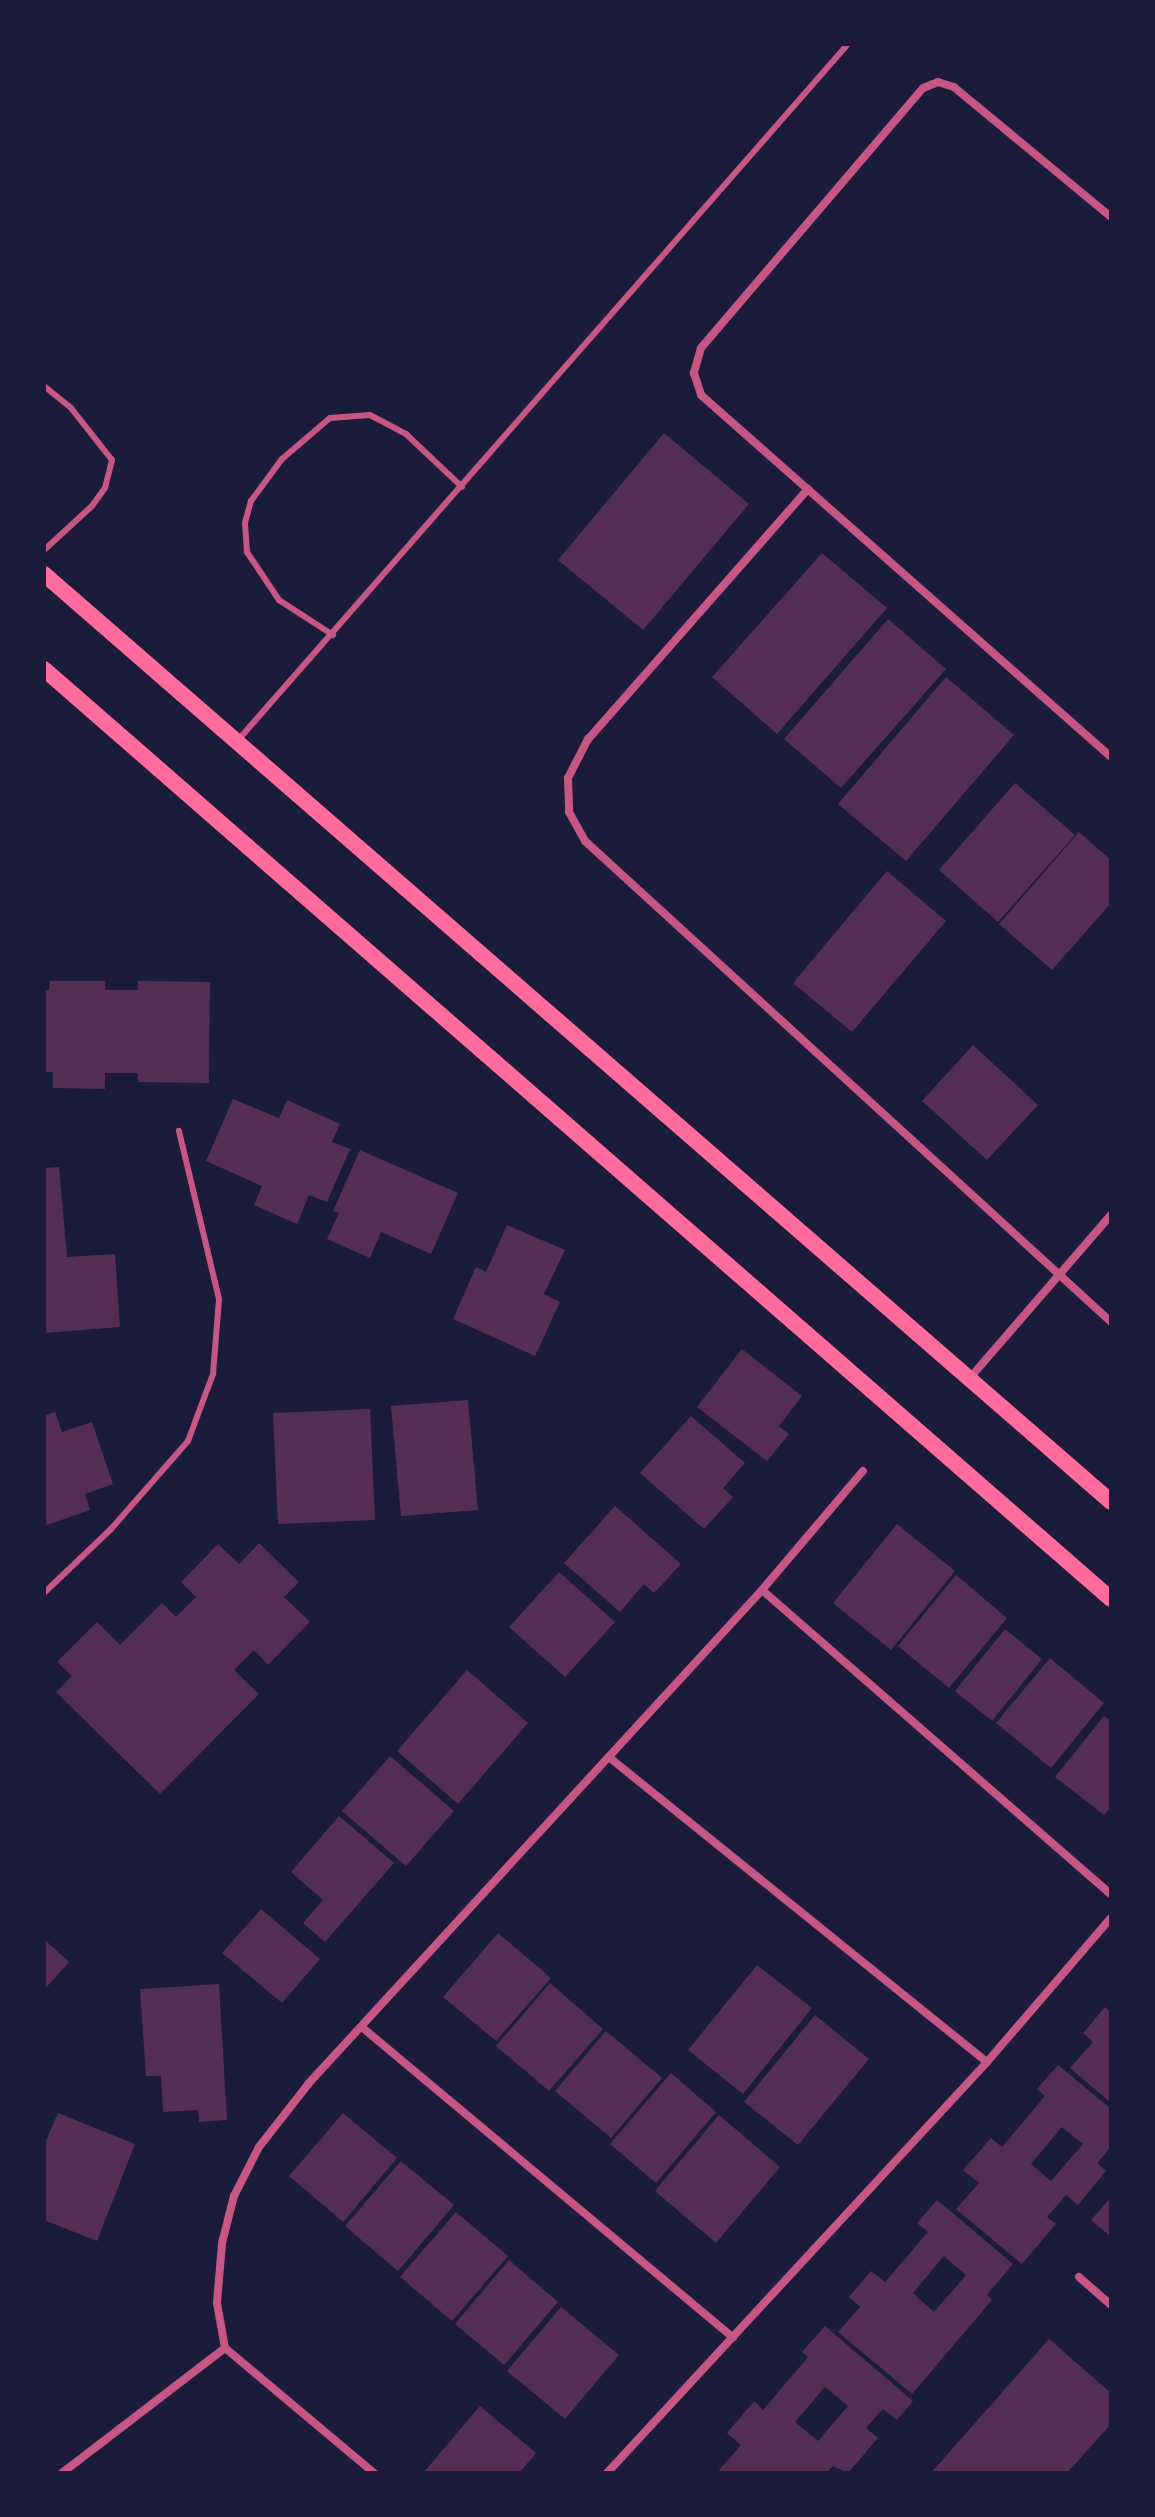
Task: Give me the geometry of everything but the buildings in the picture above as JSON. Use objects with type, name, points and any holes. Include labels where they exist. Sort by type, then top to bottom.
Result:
[{"type":"main road","points":[[44,574],[1111,1502]]},
{"type":"main road","points":[[44,669],[1111,1599]]},
{"type":"street","points":[[1111,217],[954,87],[938,82],[923,88],[701,348],[694,373],[701,395],[1111,757]]},
{"type":"street","points":[[808,489],[588,739],[568,778],[569,812],[585,841],[1111,1322]]},
{"type":"street","points":[[968,1380],[1111,1215]]},
{"type":"street","points":[[374,2473],[225,2348],[217,2303],[222,2243],[234,2196],[259,2147],[292,2104],[364,2029],[762,1590],[863,1471]]},
{"type":"street","points":[[762,1590],[1111,1894]]},
{"type":"street","points":[[610,1758],[987,2062]]},
{"type":"street","points":[[607,2473],[987,2062],[1111,1918]]},
{"type":"street","points":[[364,2029],[733,2337]]},
{"type":"street","points":[[1079,2277],[1111,2305]]},
{"type":"street","points":[[62,2473],[225,2348]]},
{"type":"lane","points":[[236,741],[333,635],[848,44]]},
{"type":"lane","points":[[44,386],[71,408],[112,460],[105,488],[92,506],[44,550]]},
{"type":"lane","points":[[333,635],[279,600],[247,552],[245,523],[251,501],[282,459],[330,418],[370,415],[406,434],[462,487]]},
{"type":"lane","points":[[44,1593],[111,1529],[188,1441],[213,1374],[219,1299],[179,1131]]}]
